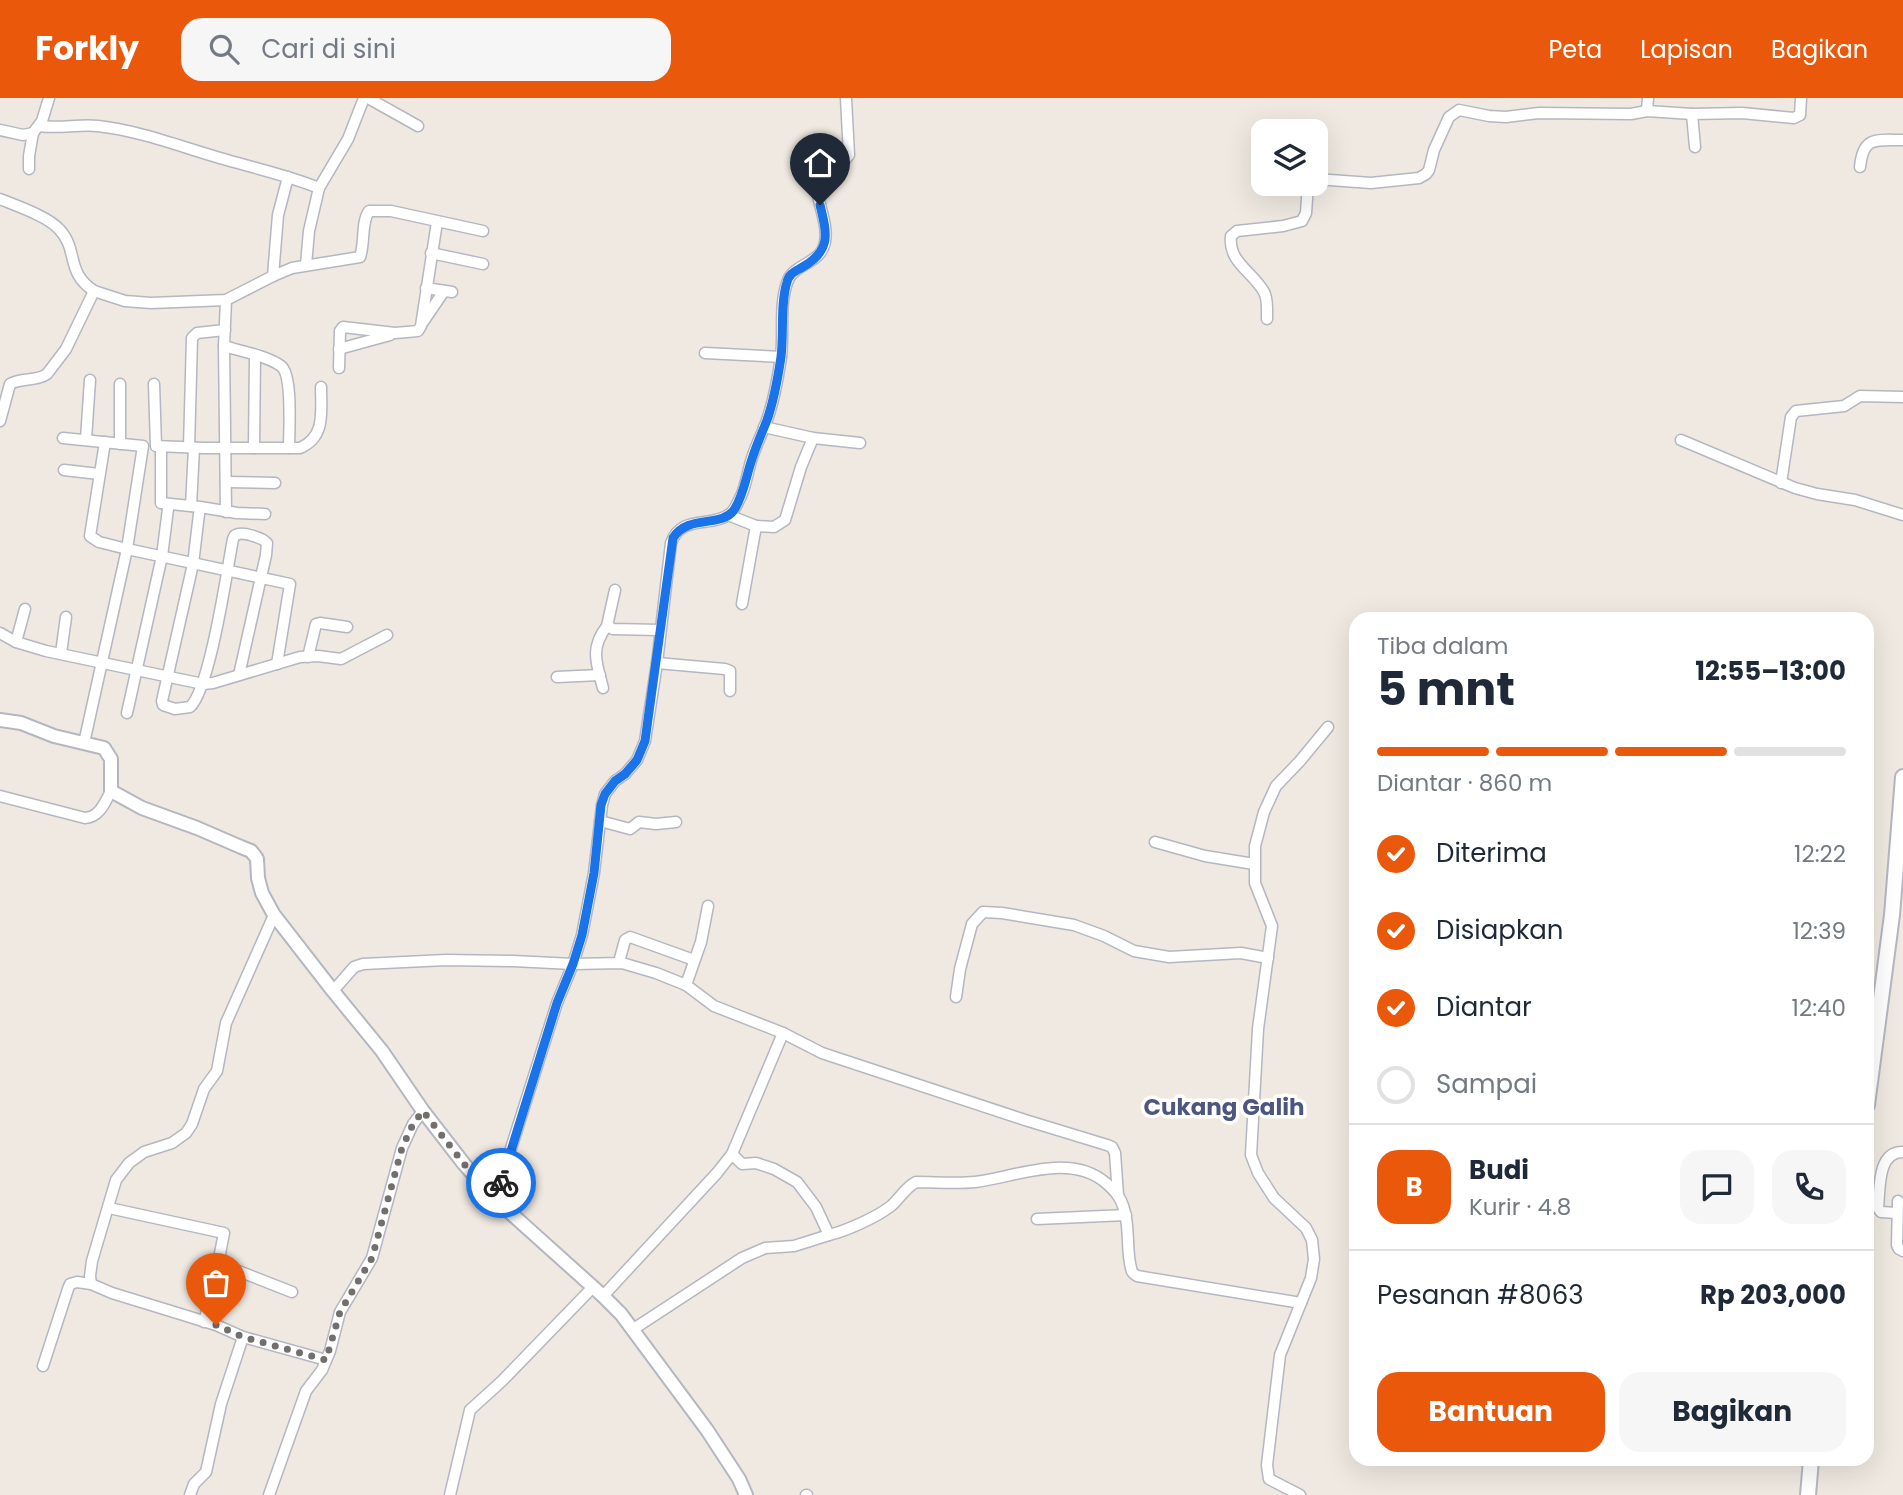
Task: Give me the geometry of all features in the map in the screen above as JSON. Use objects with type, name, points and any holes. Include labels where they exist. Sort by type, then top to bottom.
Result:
[{"type":"main road","points":[[1874,1052],[1901,837],[1903,777]]},
{"type":"main road","points":[[1808,1495],[1810,1466]]},
{"type":"street","points":[[29,169],[29,156],[36,130],[46,111],[49,98]]},
{"type":"street","points":[[306,265],[309,232],[319,188],[348,139],[366,98],[418,126]]},
{"type":"street","points":[[495,1199],[557,1003],[582,935],[594,873],[601,805],[608,788],[630,768],[645,741],[673,538],[684,527],[728,515],[741,494],[774,393],[781,357],[788,279],[792,273],[823,251],[825,244],[818,179],[849,155],[846,98]]},
{"type":"street","points":[[1647,111],[1648,98]]},
{"type":"street","points":[[1328,180],[1371,183],[1419,178],[1429,170],[1434,150],[1449,117],[1459,110],[1506,117],[1539,113],[1620,114],[1647,111],[1798,117],[1801,98]]},
{"type":"street","points":[[1692,114],[1695,147]]},
{"type":"street","points":[[0,130],[23,135],[36,130],[84,125],[134,131],[319,188]]},
{"type":"street","points":[[1860,167],[1861,152],[1872,141],[1903,140]]},
{"type":"street","points":[[273,276],[278,215],[288,177]]},
{"type":"street","points":[[1267,319],[1265,292],[1234,257],[1231,236],[1237,230],[1283,226],[1302,221],[1306,213],[1307,196]]},
{"type":"street","points":[[0,199],[47,220],[58,228],[65,237],[76,274],[93,291],[125,301],[151,303],[226,300],[292,268],[360,257],[365,237],[365,217],[369,211],[391,211],[483,231]]},
{"type":"street","points":[[421,326],[437,222]]},
{"type":"street","points":[[431,253],[484,264]]},
{"type":"street","points":[[339,368],[340,331],[344,327],[395,333],[417,332],[448,291],[426,288]]},
{"type":"street","points":[[0,421],[10,384],[18,380],[43,378],[47,374],[66,349],[93,291]]},
{"type":"street","points":[[226,300],[226,512]]},
{"type":"street","points":[[225,330],[197,333],[192,338],[195,510],[193,564],[167,676],[163,705],[175,709],[190,707],[199,695],[233,539],[239,533],[263,538],[267,542],[239,674]]},
{"type":"street","points":[[340,349],[395,333]]},
{"type":"street","points":[[224,346],[255,355],[280,365],[285,370],[290,402],[289,448]]},
{"type":"street","points":[[705,353],[781,357]]},
{"type":"street","points":[[254,448],[255,355]]},
{"type":"street","points":[[86,439],[90,380]]},
{"type":"street","points":[[120,384],[120,444]]},
{"type":"street","points":[[154,384],[156,446],[192,448],[300,448],[309,444],[319,431],[321,387]]},
{"type":"street","points":[[1781,483],[1791,417],[1796,411],[1844,406],[1860,396],[1903,397]]},
{"type":"street","points":[[764,427],[813,438],[860,443]]},
{"type":"street","points":[[63,438],[143,446],[127,550],[84,743]]},
{"type":"street","points":[[728,515],[756,526],[774,527],[785,520],[813,438]]},
{"type":"street","points":[[1681,440],[1781,483],[1817,494],[1855,500],[1903,515]]},
{"type":"street","points":[[105,442],[90,536],[99,542],[127,550],[290,584],[276,664]]},
{"type":"street","points":[[161,447],[161,503],[195,510],[265,514]]},
{"type":"street","points":[[64,470],[99,474]]},
{"type":"street","points":[[226,481],[275,483]]},
{"type":"street","points":[[127,713],[162,556],[168,509]]},
{"type":"street","points":[[742,604],[756,526]]},
{"type":"street","points":[[603,688],[596,659],[597,641],[607,626],[615,590]]},
{"type":"street","points":[[16,642],[25,609]]},
{"type":"street","points":[[61,653],[66,617]]},
{"type":"street","points":[[308,657],[316,624],[347,628]]},
{"type":"street","points":[[607,626],[613,629],[660,630]]},
{"type":"street","points":[[0,633],[16,642],[203,684],[300,657],[340,659],[387,635]]},
{"type":"street","points":[[657,663],[725,669],[730,671],[730,691]]},
{"type":"street","points":[[557,677],[600,675]]},
{"type":"street","points":[[0,720],[21,723],[54,736],[104,748],[112,766],[111,791],[97,814],[92,817],[85,818],[0,796]]},
{"type":"street","points":[[1300,1495],[1269,1479],[1267,1465],[1280,1355],[1311,1278],[1314,1259],[1312,1240],[1300,1221],[1274,1198],[1258,1174],[1251,1155],[1258,1029],[1271,921],[1255,883],[1254,864],[1256,836],[1276,786],[1328,727]]},
{"type":"street","points":[[111,791],[150,812],[251,851],[257,859],[262,893],[274,915],[382,1051],[423,1111],[495,1199],[621,1314],[708,1430],[746,1495]]},
{"type":"street","points":[[600,821],[630,829],[639,822],[676,822]]},
{"type":"street","points":[[1155,842],[1205,856],[1254,864]]},
{"type":"street","points":[[686,985],[701,942],[708,906]]},
{"type":"street","points":[[956,997],[972,924],[983,912],[1074,925],[1135,951],[1169,957],[1241,953],[1268,958]]},
{"type":"street","points":[[91,1284],[92,1261],[116,1180],[129,1163],[144,1152],[181,1138],[192,1124],[204,1089],[220,1063],[226,1023],[274,915]]},
{"type":"street","points":[[619,962],[625,940],[630,937],[694,960]]},
{"type":"street","points":[[333,991],[354,967],[363,964],[446,960],[573,964],[619,962],[686,985],[714,1006],[783,1033],[822,1053],[1112,1147],[1115,1153],[1118,1195]]},
{"type":"street","points":[[604,1296],[717,1174],[732,1154],[783,1033]]},
{"type":"street","points":[[269,1495],[306,1391],[326,1360],[340,1312],[372,1258],[402,1148],[413,1124],[423,1111]]},
{"type":"street","points":[[1897,1213],[1881,1212],[1878,1209],[1882,1165],[1894,1153],[1900,1152]]},
{"type":"street","points":[[732,1154],[742,1164],[761,1164],[797,1181],[816,1207],[829,1235]]},
{"type":"street","points":[[632,1330],[757,1250],[794,1246],[846,1229],[880,1213],[896,1201],[908,1186],[916,1182],[974,1182],[1031,1170],[1078,1169],[1097,1175],[1118,1195],[1126,1215],[1130,1267],[1137,1276],[1301,1303]]},
{"type":"street","points":[[1879,1199],[1900,1201],[1897,1213],[1897,1245],[1902,1250]]},
{"type":"street","points":[[109,1208],[224,1234],[204,1322]]},
{"type":"street","points":[[1037,1219],[1126,1215]]},
{"type":"street","points":[[218,1263],[292,1292]]},
{"type":"street","points":[[43,1366],[70,1284],[76,1282],[91,1284],[243,1337],[326,1360]]},
{"type":"street","points":[[450,1495],[470,1410],[502,1381],[593,1287]]},
{"type":"street","points":[[190,1495],[194,1483],[206,1472],[221,1404],[243,1337]]},
{"type":"way so far","points":[[216,1325],[243,1337],[326,1360],[340,1312],[361,1279],[376,1247],[402,1148],[413,1124],[423,1111],[495,1199],[501,1183]]},
{"type":"district","name":"Cukang Galih","points":[[1224,1107]]},
{"type":"route","points":[[501,1183],[557,1003],[582,935],[594,873],[601,805],[608,788],[637,760],[645,741],[671,543],[677,532],[684,527],[719,519],[732,512],[745,485],[752,457],[767,419],[778,373],[788,279],[792,273],[820,254],[825,244],[820,205]]}]
